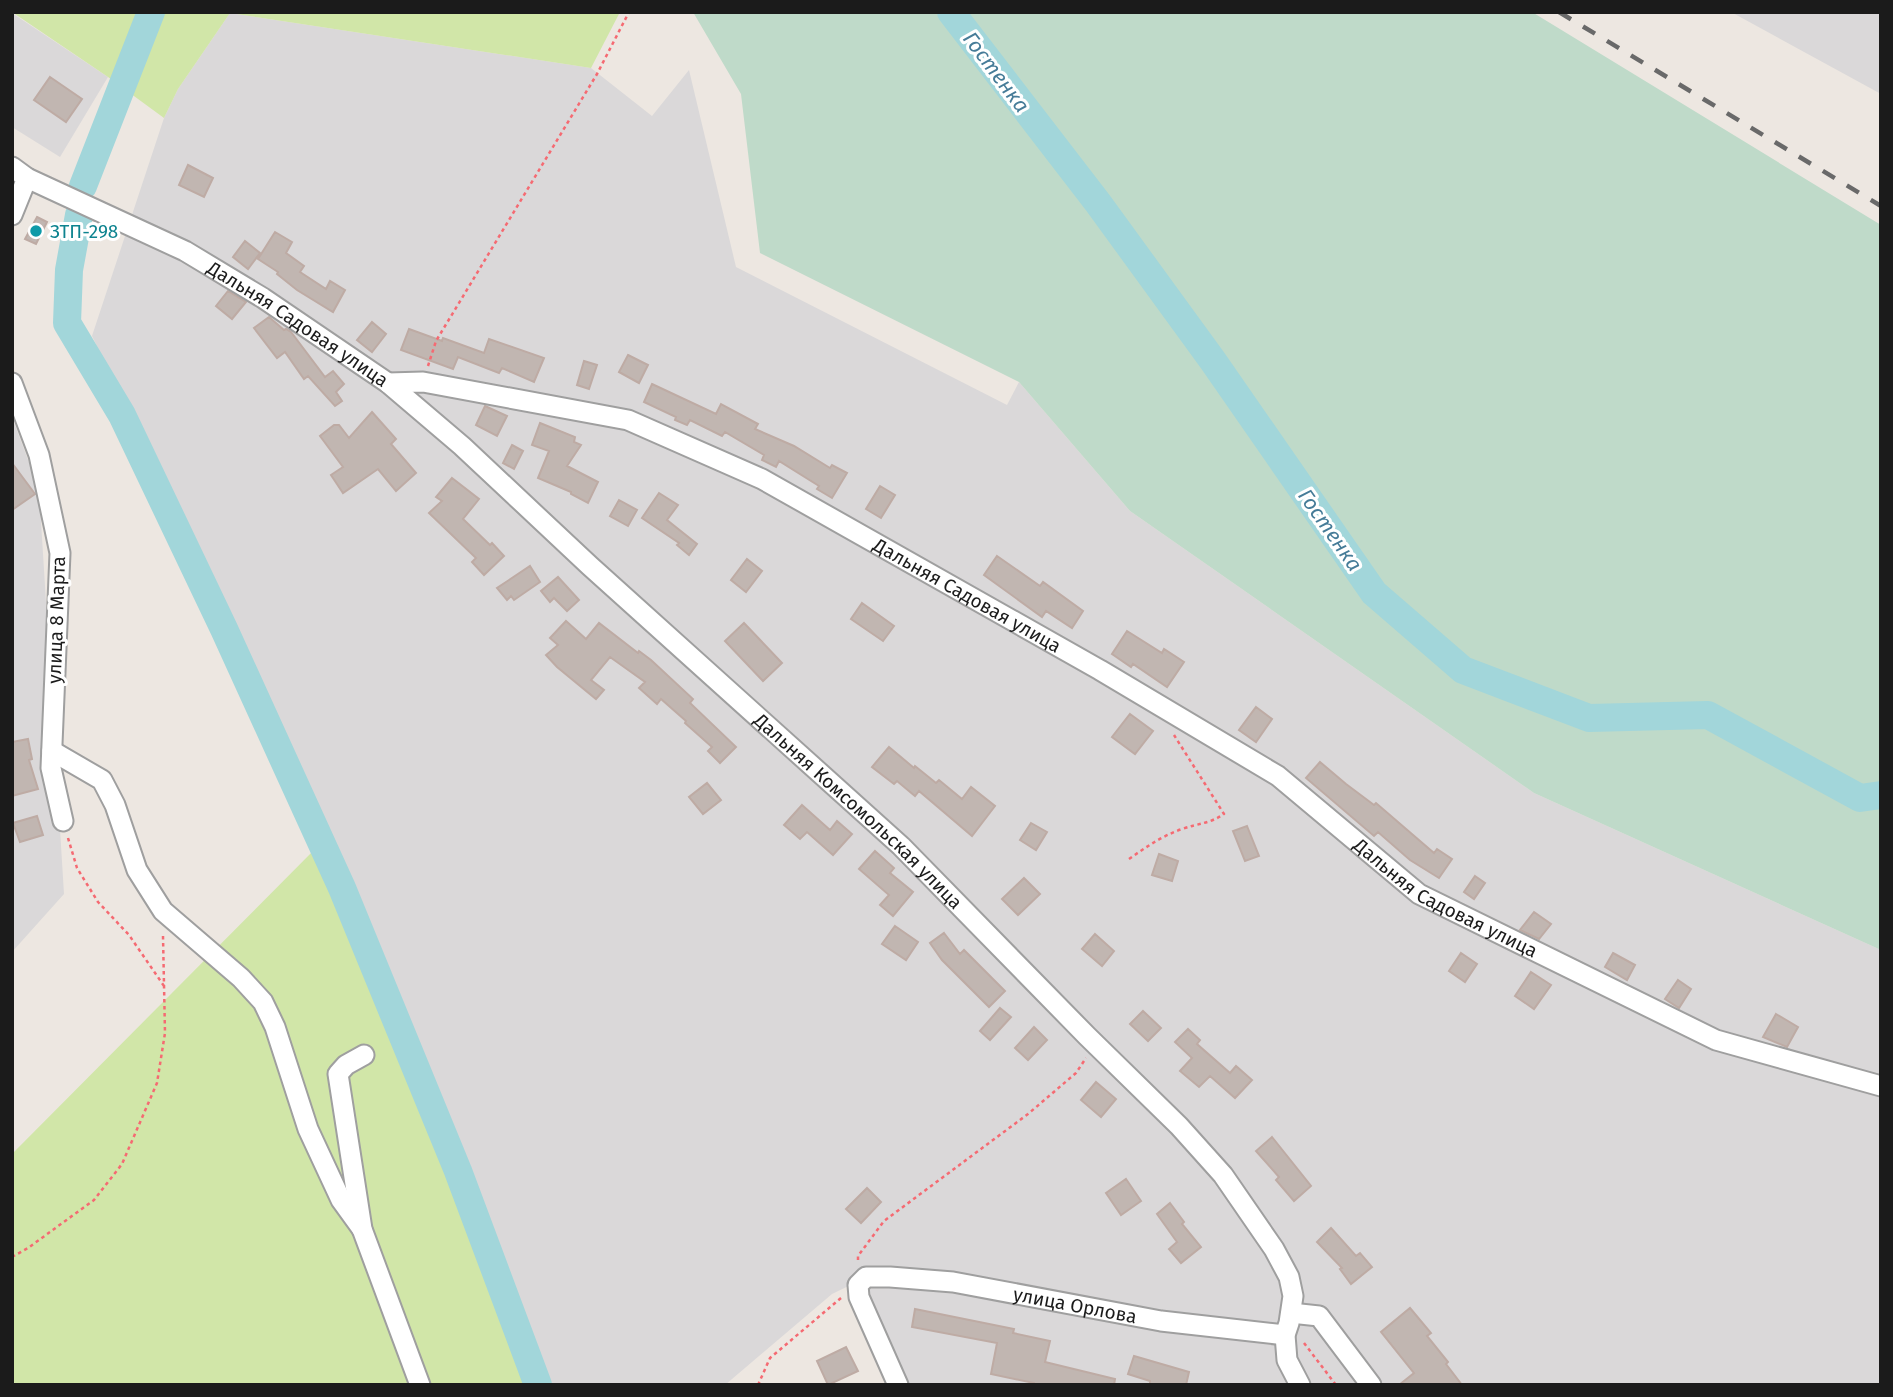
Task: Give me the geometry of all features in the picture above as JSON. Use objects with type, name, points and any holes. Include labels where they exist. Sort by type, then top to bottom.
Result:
[{"type":"street","points":[[12,215],[20,173]]},
{"type":"street","name":"Дальняя Садовая улица","points":[[20,173],[185,251],[263,298],[388,383],[423,382],[628,420],[762,479],[1100,670],[1278,776],[1419,894],[1716,1040],[1881,1086]]},
{"type":"street","name":"улица 8 Марта","points":[[12,383],[39,455],[60,553],[51,768],[63,821]]},
{"type":"street","name":"Дальняя Комсомольская улица","points":[[388,383],[462,446],[590,566],[901,846],[1179,1126],[1223,1175],[1274,1249],[1289,1277],[1293,1296],[1289,1324]]},
{"type":"street","points":[[52,751],[102,780],[114,805],[137,870],[163,911],[241,978],[263,1002],[275,1027],[308,1129],[341,1200],[362,1229]]},
{"type":"street","points":[[364,1055],[346,1065],[338,1074],[362,1229],[420,1385]]},
{"type":"street","name":"улица Орлова","points":[[862,1281],[890,1277],[953,1282],[1161,1321],[1289,1324]]},
{"type":"street","points":[[862,1281],[859,1297],[898,1385]]},
{"type":"street","points":[[1300,1385],[1287,1360],[1289,1324],[1320,1316],[1371,1385]]},
{"type":"path","points":[[423,382],[436,341],[597,74],[629,12]]},
{"type":"path","points":[[1129,859],[1154,841],[1184,828],[1211,822],[1224,814],[1174,735]]},
{"type":"path","points":[[63,821],[77,868],[98,902],[129,935],[164,986]]},
{"type":"path","points":[[12,1257],[94,1200],[122,1164],[157,1083],[164,1033],[163,911]]},
{"type":"path","points":[[758,1385],[770,1358],[862,1281],[858,1256],[884,1221],[1028,1114],[1076,1073],[1096,1044]]},
{"type":"path","points":[[1289,1324],[1336,1385]]},
{"type":"shaded area","points":[[1731,12],[1881,12],[1881,94]]},
{"type":"shaded area","points":[[12,13],[108,77],[60,157],[12,127]]},
{"type":"shaded area","points":[[230,13],[591,68],[652,116],[689,70],[736,267],[1007,405],[1019,382],[1130,511],[1534,793],[1881,950],[1881,1385],[898,1385],[863,1279],[832,1294],[725,1385],[547,1385],[344,887],[240,646],[197,551],[92,336],[164,118],[178,89]]},
{"type":"shaded area","points":[[12,417],[39,489],[64,894],[12,952]]},
{"type":"green space","points":[[12,12],[620,12],[591,68],[230,13],[178,89],[164,118]]},
{"type":"green space","points":[[693,12],[1532,12],[1881,225],[1881,950],[1534,793],[1130,511],[1019,382],[760,253],[741,94]]},
{"type":"green space","points":[[319,845],[541,1385],[12,1385],[12,1154]]},
{"type":"building","points":[[50,77],[82,99],[66,122],[34,100]]},
{"type":"building","points":[[188,165],[213,178],[204,197],[179,185]]},
{"type":"building","name":"ЗТП-298","points":[[37,217],[47,222],[36,244],[25,239]]},
{"type":"building","points":[[275,232],[292,242],[286,253],[304,266],[300,272],[326,289],[330,281],[345,290],[333,312],[297,290],[277,274],[278,272],[258,259]]},
{"type":"building","points":[[245,241],[260,253],[248,269],[233,257]]},
{"type":"building","points":[[228,291],[246,302],[232,319],[216,306]]},
{"type":"building","points":[[269,317],[284,330],[291,332],[325,377],[333,371],[344,384],[336,392],[342,401],[335,406],[308,376],[304,379],[285,352],[277,358],[254,328]]},
{"type":"building","points":[[372,322],[386,334],[372,352],[357,340]]},
{"type":"building","points":[[409,329],[484,353],[489,339],[544,358],[534,382],[502,368],[499,373],[458,357],[453,369],[401,350]]},
{"type":"building","points":[[628,355],[648,365],[639,383],[619,372]]},
{"type":"building","points":[[584,361],[597,365],[589,389],[577,385]]},
{"type":"building","points":[[652,384],[716,414],[721,404],[758,424],[755,429],[794,446],[830,468],[832,465],[847,473],[832,498],[817,489],[819,486],[779,461],[776,467],[762,460],[764,455],[725,432],[722,436],[690,420],[687,425],[644,402]]},
{"type":"building","points":[[485,406],[507,416],[497,436],[476,425]]},
{"type":"building","points":[[372,412],[396,439],[391,444],[416,473],[396,491],[378,469],[343,493],[331,475],[343,467],[320,436],[334,425],[339,425],[349,438]]},
{"type":"building","points":[[540,423],[575,437],[574,442],[581,445],[567,466],[598,482],[588,503],[571,492],[538,478],[549,451],[532,445]]},
{"type":"building","points":[[512,445],[523,451],[514,469],[503,463]]},
{"type":"building","points":[[12,463],[35,494],[12,510]]},
{"type":"building","points":[[452,478],[479,499],[463,519],[504,556],[484,575],[472,562],[476,558],[429,513],[442,501],[436,497]]},
{"type":"building","points":[[880,486],[895,495],[881,518],[866,509]]},
{"type":"building","points":[[659,493],[678,505],[667,520],[697,544],[689,555],[677,545],[679,543],[642,518]]},
{"type":"building","points":[[619,500],[637,510],[628,526],[610,516]]},
{"type":"building","points":[[997,556],[1040,586],[1043,582],[1083,611],[1072,628],[1046,611],[1042,617],[984,575]]},
{"type":"building","points":[[747,559],[762,571],[746,592],[731,580]]},
{"type":"building","points":[[530,566],[540,582],[514,600],[511,596],[507,600],[497,588]]},
{"type":"building","points":[[558,577],[579,600],[567,611],[554,598],[550,602],[541,591]]},
{"type":"building","points":[[862,603],[894,626],[883,641],[851,619]]},
{"type":"building","points":[[566,621],[586,639],[599,623],[638,653],[639,651],[693,699],[690,703],[736,747],[720,763],[708,751],[712,747],[685,723],[686,721],[661,699],[657,704],[639,688],[645,682],[610,657],[591,680],[604,690],[596,699],[546,655],[558,645],[550,638]]},
{"type":"building","points":[[744,623],[782,663],[763,681],[725,641]]},
{"type":"building","points":[[1127,631],[1162,653],[1164,649],[1184,662],[1167,687],[1133,664],[1131,667],[1112,654]]},
{"type":"building","points":[[1256,707],[1272,719],[1256,742],[1239,730]]},
{"type":"building","points":[[1130,714],[1153,731],[1135,754],[1112,737]]},
{"type":"building","points":[[28,739],[32,759],[29,760],[38,789],[12,796],[12,742]]},
{"type":"building","points":[[889,747],[914,768],[915,766],[936,783],[939,780],[962,799],[971,787],[995,806],[972,836],[919,791],[915,796],[897,781],[894,784],[872,767]]},
{"type":"building","points":[[1320,762],[1374,805],[1376,803],[1434,853],[1437,849],[1452,859],[1439,878],[1410,860],[1378,832],[1374,836],[1306,778]]},
{"type":"building","points":[[707,783],[721,800],[703,814],[689,797]]},
{"type":"building","points":[[802,805],[830,830],[837,821],[852,834],[833,855],[807,832],[800,839],[784,825]]},
{"type":"building","points":[[37,816],[43,835],[20,842],[13,823]]},
{"type":"building","points":[[1031,823],[1047,832],[1036,850],[1020,840]]},
{"type":"building","points":[[1247,826],[1259,856],[1245,861],[1233,831]]},
{"type":"building","points":[[875,851],[894,868],[890,873],[913,892],[893,916],[880,905],[889,895],[859,869]]},
{"type":"building","points":[[1159,854],[1178,861],[1172,881],[1152,875]]},
{"type":"building","points":[[1475,876],[1485,883],[1474,899],[1464,892]]},
{"type":"building","points":[[1024,878],[1040,894],[1018,915],[1002,899]]},
{"type":"building","points":[[1534,912],[1551,924],[1539,939],[1520,930]]},
{"type":"building","points":[[895,926],[918,942],[906,960],[882,944]]},
{"type":"building","points":[[944,933],[960,954],[964,950],[1005,991],[989,1007],[942,960],[930,943]]},
{"type":"building","points":[[1095,934],[1114,951],[1102,966],[1082,949]]},
{"type":"building","points":[[1461,953],[1477,964],[1465,982],[1449,971]]},
{"type":"building","points":[[1613,953],[1635,965],[1627,980],[1605,967]]},
{"type":"building","points":[[1531,972],[1551,985],[1534,1009],[1515,996]]},
{"type":"building","points":[[1678,980],[1691,989],[1679,1008],[1665,999]]},
{"type":"building","points":[[1000,1008],[1011,1017],[990,1040],[980,1031]]},
{"type":"building","points":[[1143,1011],[1161,1028],[1148,1041],[1130,1024]]},
{"type":"building","points":[[1776,1014],[1798,1027],[1787,1047],[1763,1037]]},
{"type":"building","points":[[1034,1027],[1047,1040],[1028,1060],[1015,1048]]},
{"type":"building","points":[[1188,1029],[1200,1040],[1197,1044],[1230,1073],[1236,1066],[1252,1080],[1235,1098],[1210,1076],[1199,1087],[1180,1071],[1192,1058],[1175,1042]]},
{"type":"building","points":[[1096,1082],[1116,1099],[1101,1117],[1081,1100]]},
{"type":"building","points":[[1272,1137],[1311,1186],[1294,1201],[1276,1180],[1279,1177],[1256,1151]]},
{"type":"building","points":[[1126,1179],[1141,1201],[1121,1215],[1106,1193]]},
{"type":"building","points":[[867,1188],[881,1202],[861,1223],[846,1209]]},
{"type":"building","points":[[1170,1203],[1184,1222],[1182,1224],[1201,1247],[1181,1263],[1169,1249],[1177,1242],[1157,1214]]},
{"type":"building","points":[[1331,1228],[1356,1256],[1360,1253],[1372,1267],[1351,1284],[1340,1269],[1342,1268],[1317,1242]]},
{"type":"building","points":[[1410,1308],[1431,1333],[1427,1336],[1462,1385],[1399,1385],[1414,1373],[1381,1332]]},
{"type":"building","points":[[915,1309],[1014,1329],[1013,1333],[1050,1341],[1045,1362],[1115,1379],[1114,1385],[1034,1385],[991,1374],[997,1343],[912,1327]]},
{"type":"building","points":[[846,1347],[858,1371],[828,1385],[817,1361]]},
{"type":"building","points":[[1134,1356],[1189,1372],[1186,1385],[1150,1385],[1150,1381],[1128,1374]]},
{"type":"waterway","points":[[83,186],[151,12]]},
{"type":"waterway","name":"Гостенка","points":[[951,12],[1098,203],[1213,361],[1374,593],[1463,670],[1589,718],[1708,715],[1860,798],[1881,795]]},
{"type":"waterway","points":[[79,215],[69,270],[67,323],[122,415],[224,629],[342,888],[458,1171],[538,1385]]},
{"type":"railway","points":[[1559,12],[1881,206]]},
{"type":"place","name":"ЗТП-298","points":[[36,231]]}]
